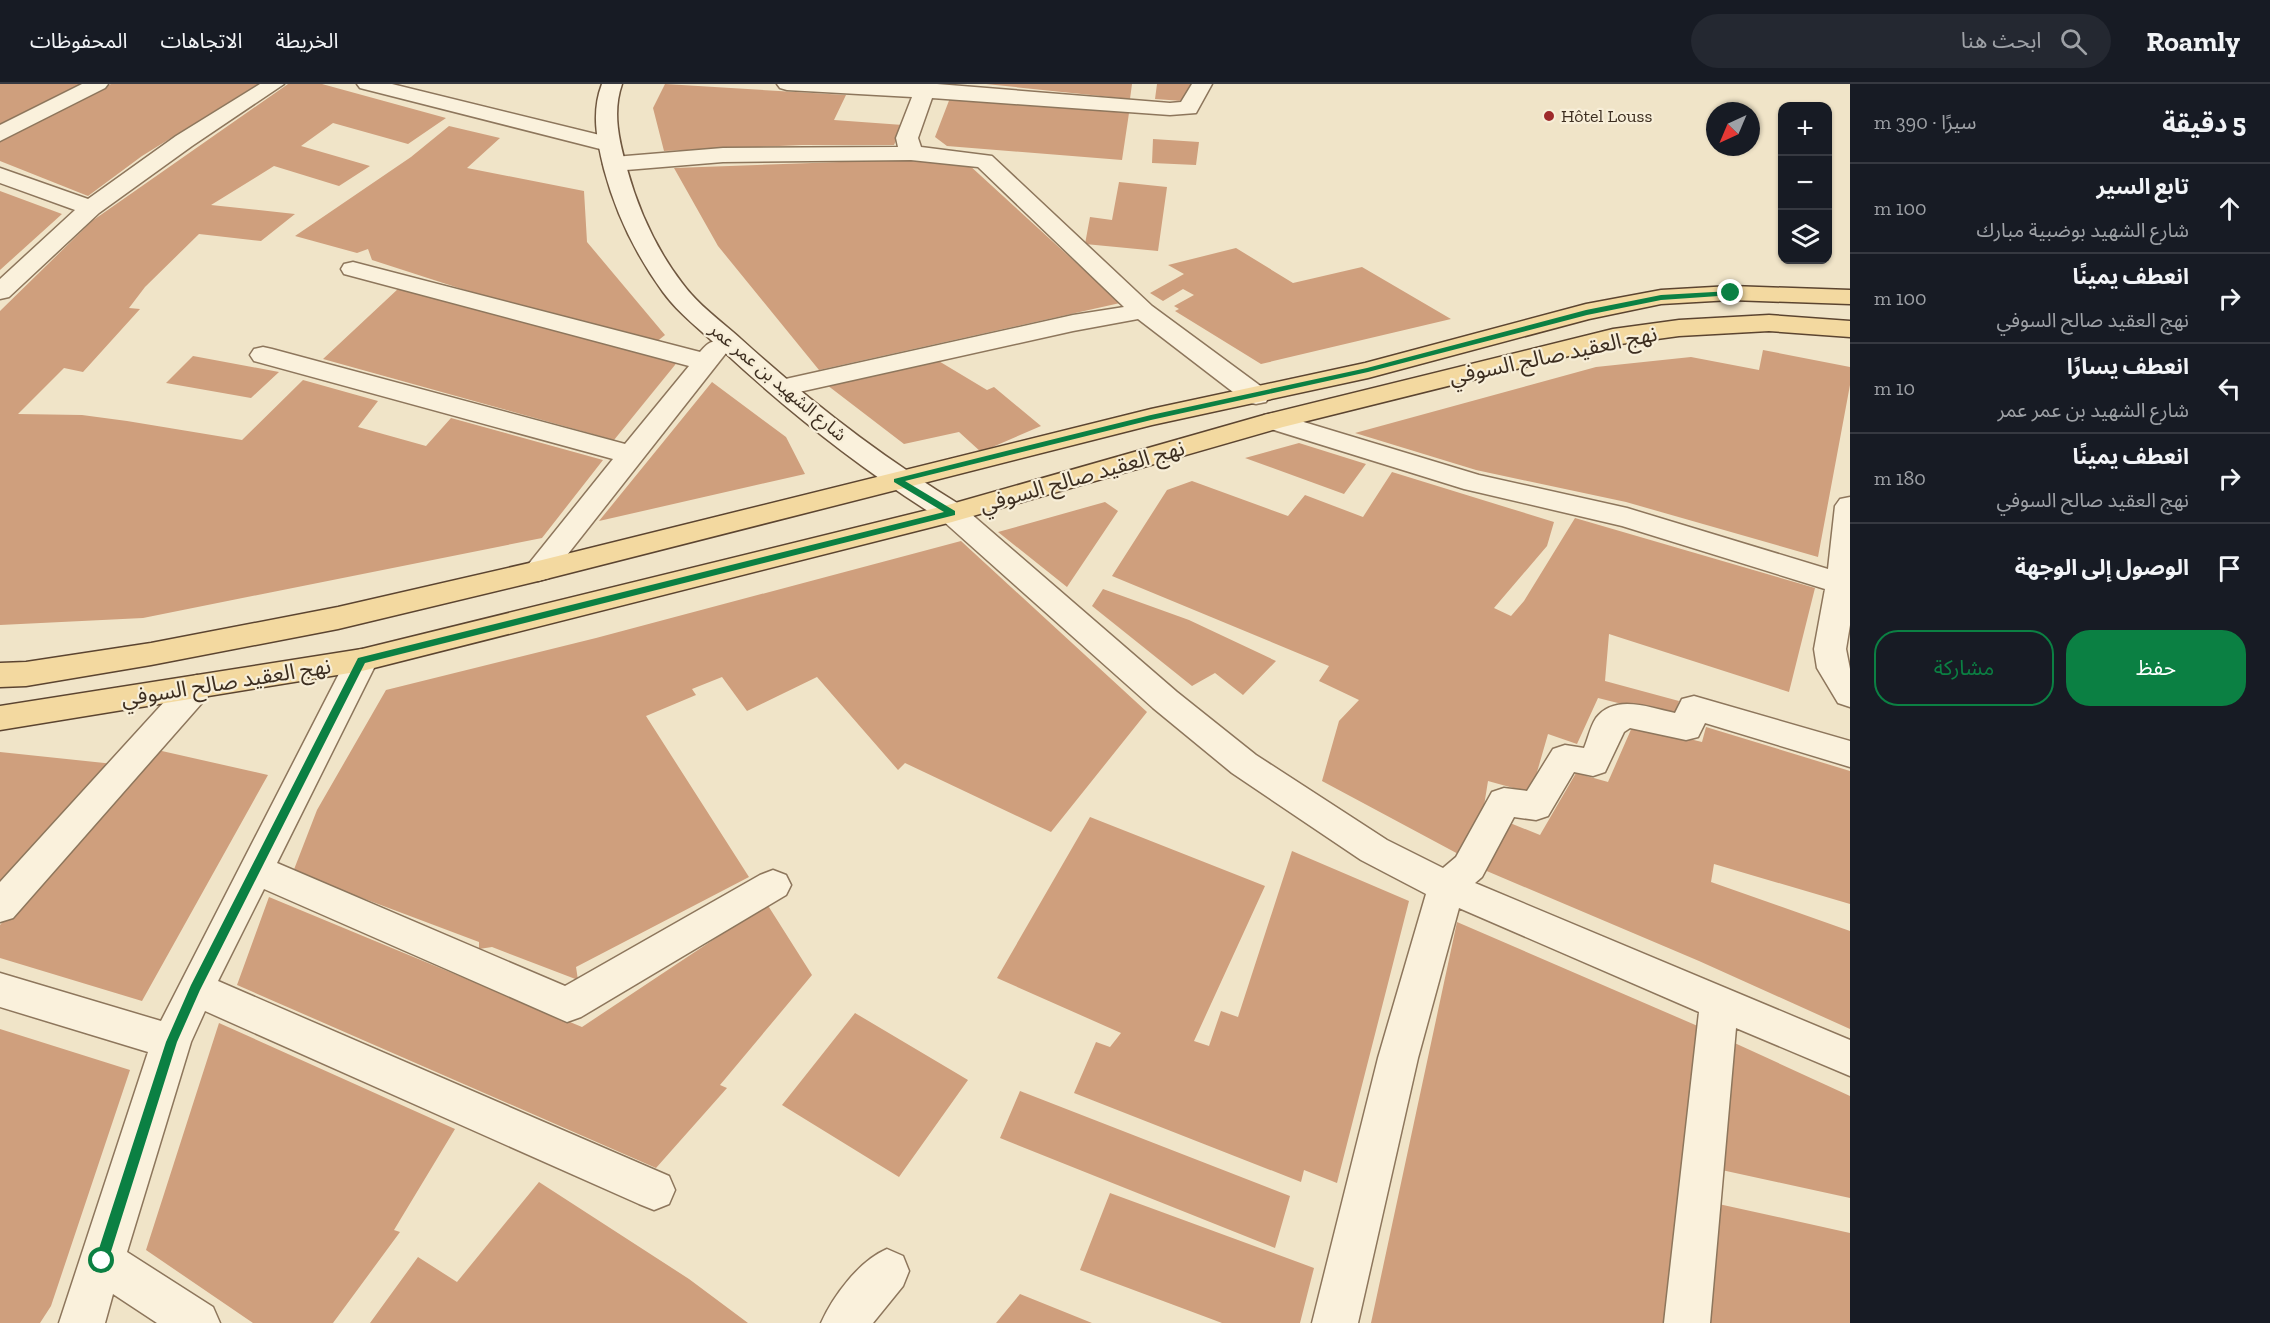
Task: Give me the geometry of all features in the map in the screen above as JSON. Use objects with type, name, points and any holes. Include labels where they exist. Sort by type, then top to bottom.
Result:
[{"type":"main road","name":"نهج العقيد صالح السوفي","points":[[0,675],[26,674],[140,656],[338,618],[538,571],[1151,417],[1256,396],[1586,312],[1661,297],[1731,293],[1850,297]]},
{"type":"main road","name":"نهج العقيد صالح السوفي","points":[[0,718],[362,660],[952,513],[1274,421],[1612,337],[1678,328],[1769,323],[1850,329]]},
{"type":"street","points":[[0,134],[98,84]]},
{"type":"street","points":[[0,292],[91,208],[184,141],[274,84]]},
{"type":"street","points":[[367,84],[611,154],[911,153],[984,161],[1026,198],[1143,311],[1256,396]]},
{"type":"street","points":[[421,98],[438,84]]},
{"type":"street","name":"شارع الشهيد بن عمر عمر","points":[[612,84],[608,94],[611,154],[621,193],[640,234],[673,289],[781,388],[897,480],[952,513],[1165,700],[1244,764],[1374,850],[1446,887],[1850,1059]]},
{"type":"street","points":[[787,84],[926,87],[1188,108],[1202,84]]},
{"type":"street","points":[[911,153],[907,138],[926,87]]},
{"type":"street","points":[[0,176],[91,208]]},
{"type":"street","points":[[353,269],[706,362]]},
{"type":"street","points":[[781,388],[1073,323],[1143,311]]},
{"type":"street","points":[[538,571],[725,338]]},
{"type":"street","points":[[263,356],[631,455]]},
{"type":"street","points":[[1274,421],[1474,483],[1627,518],[1846,584]]},
{"type":"street","points":[[1850,506],[1846,584],[1830,648],[1833,668],[1850,695]]},
{"type":"street","points":[[82,1323],[171,1042],[195,989],[362,660]]},
{"type":"street","points":[[0,907],[197,687]]},
{"type":"street","points":[[1335,1323],[1398,1058],[1446,887],[1469,867],[1504,802],[1536,806],[1565,758],[1593,763],[1602,747],[1609,725],[1626,715],[1686,728],[1694,708],[1850,754]]},
{"type":"street","points":[[256,870],[567,1005],[773,885]]},
{"type":"street","points":[[195,989],[654,1190]]},
{"type":"street","points":[[0,990],[171,1042]]},
{"type":"street","points":[[1687,1323],[1719,1003]]},
{"type":"street","points":[[102,1261],[197,1323]]},
{"type":"street","points":[[844,1323],[887,1271]]},
{"type":"building","points":[[0,84],[82,84],[0,125]]},
{"type":"building","points":[[111,84],[258,84],[142,156],[88,196],[0,161],[0,142]]},
{"type":"building","points":[[288,84],[322,84],[446,118],[408,144],[333,123],[301,146],[370,166],[339,186],[274,166],[211,205],[295,214],[261,241],[199,234],[145,287],[129,308],[140,309],[83,372],[64,368],[18,414],[82,415],[242,440],[303,380],[378,401],[358,427],[426,446],[451,418],[603,460],[542,538],[143,618],[0,625],[0,311],[92,221]]},
{"type":"building","points":[[665,84],[846,95],[834,120],[903,125],[894,145],[802,145],[664,151],[653,108]]},
{"type":"building","points":[[986,84],[1132,84],[1130,99]]},
{"type":"building","points":[[1157,84],[1192,84],[1183,101],[1155,99]]},
{"type":"building","points":[[950,98],[1129,113],[1122,160],[947,146],[935,137]]},
{"type":"building","points":[[449,126],[500,138],[467,168],[584,191],[587,242],[665,335],[655,343],[502,302],[372,260],[368,249],[357,253],[295,236],[411,157]]},
{"type":"building","points":[[1153,139],[1199,142],[1196,165],[1152,163]]},
{"type":"building","points":[[898,160],[968,164],[1120,303],[819,370],[718,246],[674,168]]},
{"type":"building","points":[[1119,182],[1167,187],[1158,251],[1085,244],[1090,217],[1112,220]]},
{"type":"building","points":[[0,191],[62,214],[0,270]]},
{"type":"building","points":[[1236,248],[1293,283],[1362,267],[1451,319],[1261,364],[1175,311],[1179,309],[1174,306],[1194,295],[1183,289],[1163,301],[1150,293],[1184,274],[1168,265]]},
{"type":"building","points":[[399,288],[679,360],[614,440],[323,359]]},
{"type":"building","points":[[1763,350],[1850,367],[1850,385],[1818,557],[1626,502],[1476,470],[1355,433],[1596,367],[1691,357],[1759,370]]},
{"type":"building","points":[[193,356],[279,372],[251,398],[166,383]]},
{"type":"building","points":[[937,360],[987,390],[994,387],[1041,426],[981,452],[959,432],[904,444],[827,385]]},
{"type":"building","points":[[712,382],[786,437],[805,474],[599,521]]},
{"type":"building","points":[[1299,443],[1366,464],[1344,494],[1245,458]]},
{"type":"building","points":[[1392,472],[1554,522],[1547,546],[1494,608],[1511,616],[1524,601],[1575,518],[1815,588],[1789,692],[1609,634],[1605,681],[1679,701],[1674,717],[1598,698],[1577,744],[1548,734],[1531,793],[1488,781],[1480,831],[1462,856],[1322,781],[1339,721],[1359,700],[1319,681],[1329,666],[1112,576],[1167,490],[1192,481],[1288,516],[1305,495],[1363,517]]},
{"type":"building","points":[[1105,502],[1118,511],[1067,587],[998,532]]},
{"type":"building","points":[[961,541],[1147,712],[1051,832],[905,763],[898,770],[817,677],[747,711],[722,677],[692,689],[696,695],[646,716],[749,877],[576,967],[578,980],[492,947],[479,949],[479,942],[293,872],[317,810],[386,690],[596,638]]},
{"type":"building","points":[[1103,589],[1189,620],[1276,661],[1243,695],[1215,673],[1192,686],[1092,606]]},
{"type":"building","points":[[1633,725],[1702,742],[1706,727],[1850,771],[1850,904],[1714,864],[1711,882],[1850,931],[1850,1029],[1699,961],[1482,869],[1510,823],[1540,835],[1576,773],[1608,782]]},
{"type":"building","points":[[153,749],[268,775],[142,1001],[0,958],[0,925]]},
{"type":"building","points":[[0,752],[114,764],[0,896]]},
{"type":"building","points":[[1090,817],[1265,886],[1194,1041],[1209,1046],[1221,1011],[1238,1017],[1292,851],[1409,901],[1337,1183],[1304,1170],[1301,1182],[1074,1093],[1096,1042],[1110,1047],[1121,1033],[997,978]]},
{"type":"building","points":[[269,897],[582,1027],[767,904],[812,975],[720,1085],[727,1088],[656,1168],[237,985]]},
{"type":"building","points":[[1457,922],[1700,1027],[1669,1323],[1371,1323]]},
{"type":"building","points":[[855,1013],[968,1080],[899,1177],[782,1105]]},
{"type":"building","points":[[219,1023],[455,1129],[394,1230],[400,1232],[333,1323],[253,1323],[146,1250]]},
{"type":"building","points":[[0,1029],[130,1070],[51,1306],[40,1323],[0,1323]]},
{"type":"building","points":[[1728,1040],[1850,1096],[1850,1198],[1717,1169]]},
{"type":"building","points":[[1020,1091],[1290,1196],[1275,1248],[1000,1138]]},
{"type":"building","points":[[539,1182],[689,1279],[748,1323],[370,1323],[418,1257],[457,1282]]},
{"type":"building","points":[[1110,1193],[1314,1268],[1300,1323],[1222,1323],[1080,1270]]},
{"type":"building","points":[[1714,1203],[1850,1233],[1850,1323],[1703,1323]]},
{"type":"building","points":[[1020,1294],[1092,1323],[996,1323]]},
{"type":"place","name":"Hôtel Louss","points":[[1549,116]]},
{"type":"route","points":[[102,1261],[171,1042],[195,989],[362,660],[952,513],[897,480],[1151,417],[1368,370],[1586,312],[1661,297],[1731,293]]}]
